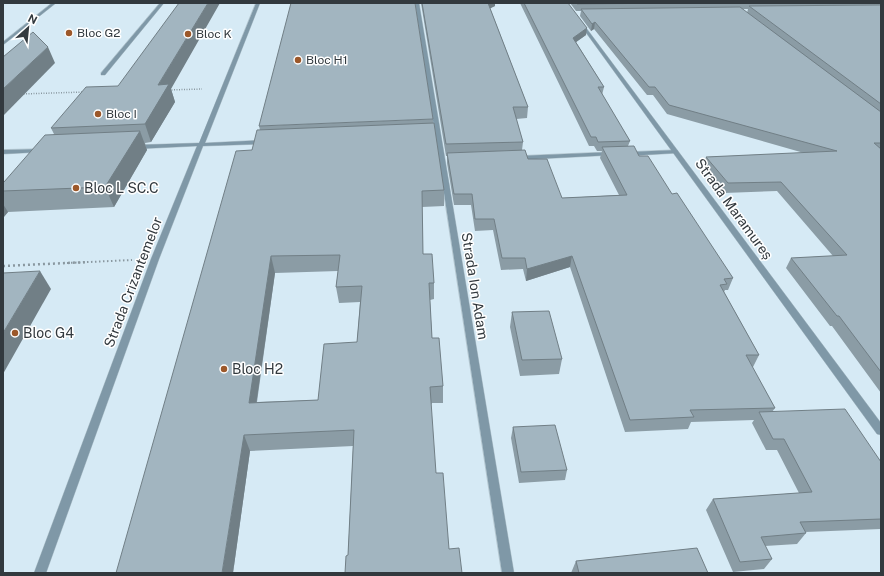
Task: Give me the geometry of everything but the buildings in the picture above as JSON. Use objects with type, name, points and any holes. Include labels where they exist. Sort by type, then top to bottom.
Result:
[{"type":"street","points":[[3,44],[54,3]]},
{"type":"street","points":[[103,74],[162,3]]},
{"type":"street","name":"Strada Crizantemelor","points":[[40,573],[155,260],[258,3]]},
{"type":"street","name":"Strada Ion Adam","points":[[417,3],[434,135],[446,160],[508,573]]},
{"type":"street","name":"Strada Maramureș","points":[[575,14],[881,431]]},
{"type":"street","points":[[130,147],[272,141]]},
{"type":"street","points":[[3,152],[50,150]]},
{"type":"street","points":[[512,158],[676,152]]},
{"type":"path","points":[[168,90],[223,88]]},
{"type":"path","points":[[18,94],[88,92]]},
{"type":"path","points":[[3,266],[155,260]]},
{"type":"place","name":"Bloc G2","points":[[69,33]]},
{"type":"place","name":"Bloc K","points":[[188,34]]},
{"type":"place","name":"Bloc H1","points":[[298,60]]},
{"type":"place","name":"Bloc I","points":[[98,114]]},
{"type":"place","name":"Bloc L SC.C","points":[[76,188]]},
{"type":"place","name":"Bloc G4","points":[[15,333]]},
{"type":"place","name":"Bloc H2","points":[[224,369]]}]
